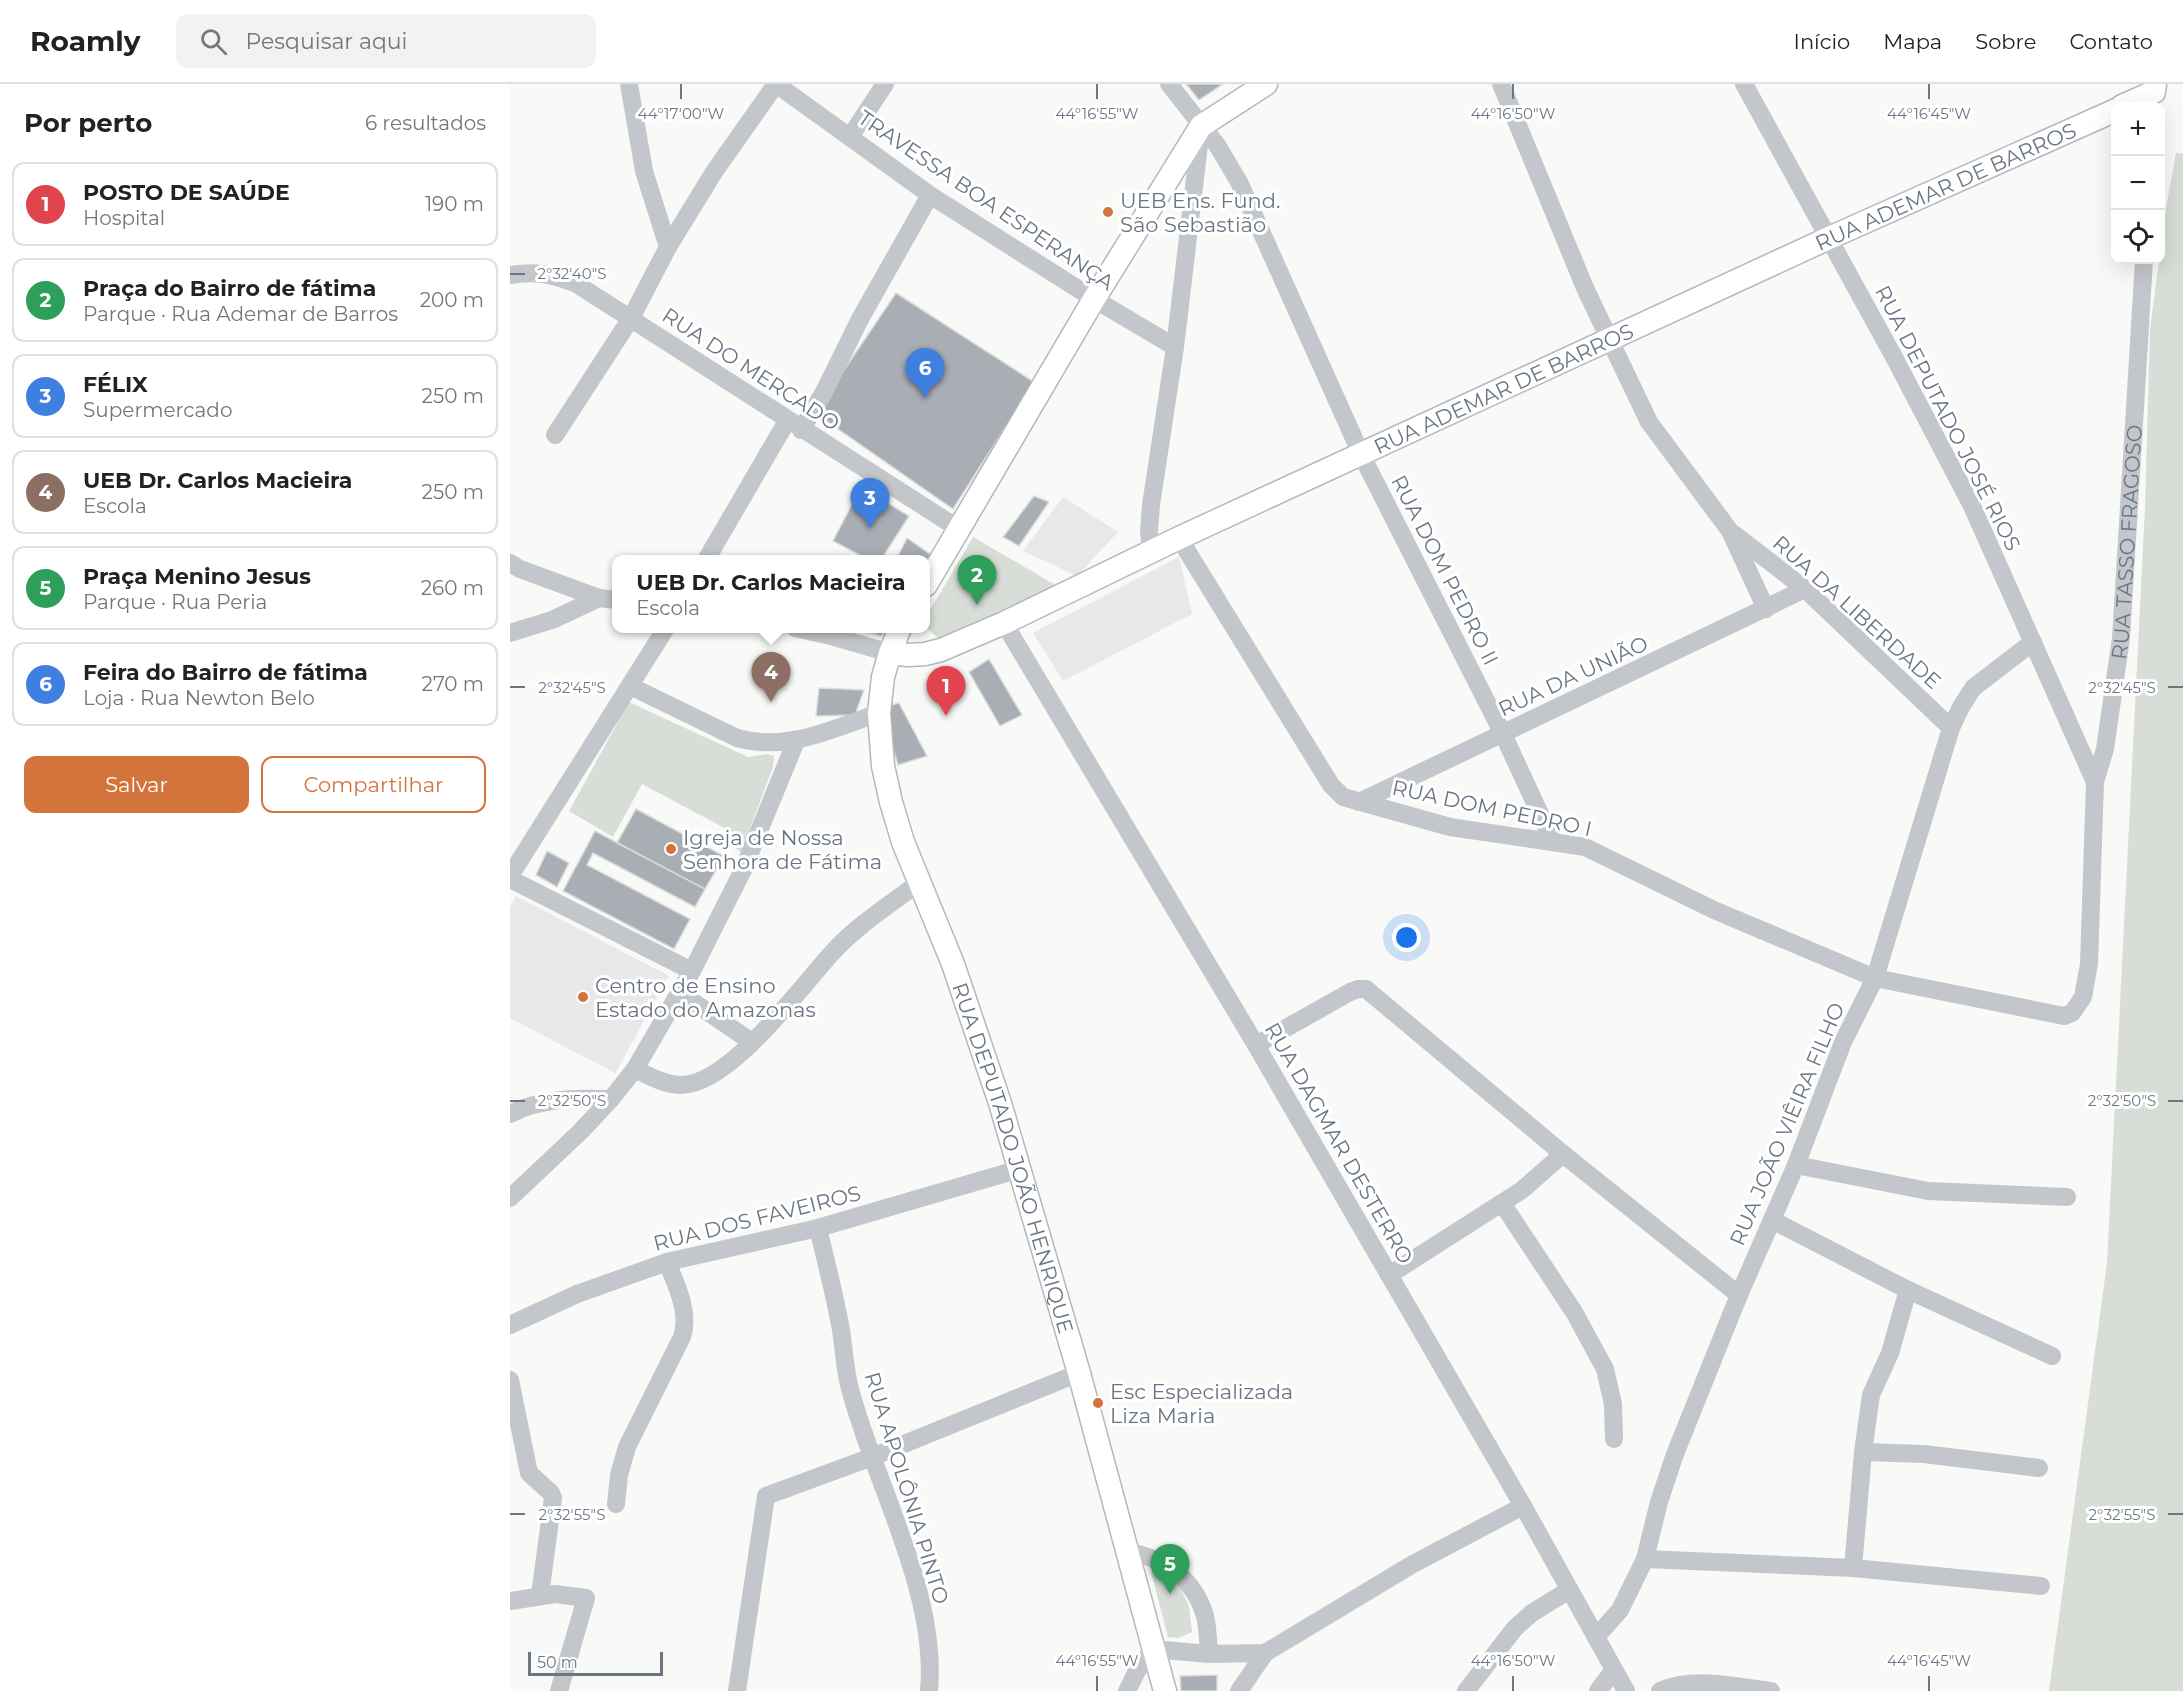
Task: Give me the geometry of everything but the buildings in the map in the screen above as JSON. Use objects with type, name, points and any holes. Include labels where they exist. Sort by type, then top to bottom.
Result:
[{"type":"main road","points":[[930,578],[1094,299],[1201,126],[1266,84]]},
{"type":"main road","points":[[2133,102],[2154,94]]},
{"type":"main road","name":"RUA ADEMAR DE BARROS","points":[[890,653],[925,654],[941,650],[1004,623],[1179,538],[1829,238],[2111,112]]},
{"type":"main road","name":"RUA DEPUTADO JOÃO HENRIQUE","points":[[898,633],[883,677],[879,713],[883,766],[891,802],[903,842],[953,964],[1000,1103],[1079,1373],[1165,1691]]},
{"type":"street","points":[[629,84],[644,171],[668,247]]},
{"type":"street","points":[[555,435],[631,318],[668,247],[714,172],[776,84]]},
{"type":"street","name":"TRAVESSA BOA ESPERANÇA","points":[[776,84],[930,195],[1094,299],[1175,347]]},
{"type":"street","points":[[850,137],[885,84]]},
{"type":"street","name":"RUA DOM PEDRO II","points":[[1169,84],[1217,146],[1239,182],[1361,454],[1503,734],[1553,842]]},
{"type":"street","name":"RUA DA LIBERDADE","points":[[1501,84],[1609,341],[1649,422],[1730,531],[1766,609]]},
{"type":"street","name":"RUA DEPUTADO JOSÉ RIOS","points":[[1744,84],[1972,506],[2095,782]]},
{"type":"street","points":[[1151,551],[1149,531],[1151,505],[1175,347],[1201,126]]},
{"type":"street","points":[[709,555],[794,425],[824,392],[860,319],[930,195]]},
{"type":"street","name":"RUA TASSO FRAGOSO","points":[[2053,1015],[2064,1016],[2072,1013],[2078,1007],[2083,997],[2089,964],[2095,782],[2105,749],[2121,638],[2144,264]]},
{"type":"street","name":"RUA DO MERCADO","points":[[510,275],[531,272],[548,273],[574,283],[959,530]]},
{"type":"street","name":"RUA DA LIBERDADE","points":[[1730,531],[1805,589],[1951,728]]},
{"type":"street","name":"RUA DOM PEDRO I","points":[[1179,538],[1332,785],[1343,797],[1450,827],[1585,847],[1714,910],[1875,978],[2053,1015]]},
{"type":"street","points":[[510,563],[520,569],[608,599]]},
{"type":"street","name":"RUA DA UNIÃO","points":[[1359,802],[1805,589]]},
{"type":"street","points":[[510,633],[608,599]]},
{"type":"street","name":"RUA DAGMAR DESTERRO","points":[[1004,623],[1256,1045],[1523,1506],[1626,1691]]},
{"type":"street","points":[[663,633],[510,877],[692,971]]},
{"type":"street","points":[[818,633],[890,653]]},
{"type":"street","name":"RUA JOÃO VIÊIRA FILHO","points":[[1596,1637],[1620,1610],[1645,1559],[1659,1502],[1675,1455],[1739,1295],[1797,1165],[1843,1042],[1875,978],[1951,728],[1973,688],[2033,642]]},
{"type":"street","points":[[630,686],[737,738],[766,744],[796,741],[879,713]]},
{"type":"street","points":[[510,1198],[540,1171],[610,1099],[635,1069],[692,971],[743,870],[796,741]]},
{"type":"street","points":[[635,1069],[651,1078],[682,1085],[696,1082],[724,1066],[783,1012],[831,953],[920,882]]},
{"type":"street","points":[[1256,1045],[1350,992],[1366,989],[1563,1154],[1739,1295]]},
{"type":"street","points":[[680,993],[752,1042]]},
{"type":"street","points":[[510,1114],[555,1100],[610,1099]]},
{"type":"street","points":[[1389,1275],[1522,1190],[1563,1154]]},
{"type":"street","points":[[1797,1165],[1928,1191],[2067,1197]]},
{"type":"street","name":"RUA DOS FAVEIROS","points":[[510,1325],[577,1294],[667,1262],[818,1228],[1020,1169]]},
{"type":"street","points":[[1502,1203],[1574,1312],[1605,1369],[1613,1404],[1614,1439]]},
{"type":"street","points":[[1772,1221],[1908,1290],[2052,1356]]},
{"type":"street","name":"RUA APOLÔNIA PINTO","points":[[818,1228],[841,1331],[850,1388],[909,1562],[924,1618],[930,1657],[929,1691]]},
{"type":"street","points":[[616,1504],[619,1475],[627,1447],[682,1338],[686,1325],[684,1310],[667,1262]]},
{"type":"street","points":[[1853,1568],[1863,1452],[1871,1395],[1890,1353],[1908,1290]]},
{"type":"street","points":[[737,1691],[766,1496],[1079,1373]]},
{"type":"street","points":[[510,1380],[529,1473],[551,1493],[553,1498],[540,1595]]},
{"type":"street","points":[[1863,1452],[1924,1455],[2039,1468]]},
{"type":"street","points":[[1239,1691],[1265,1653],[1413,1564],[1523,1506]]},
{"type":"street","points":[[1126,1551],[1146,1554],[1166,1564],[1184,1577],[1195,1593],[1205,1617],[1209,1654]]},
{"type":"street","points":[[1645,1559],[1853,1568],[2041,1586]]},
{"type":"street","points":[[1466,1691],[1515,1628],[1532,1613],[1569,1590]]},
{"type":"street","points":[[510,1601],[540,1595],[572,1595],[586,1598],[559,1691]]},
{"type":"street","points":[[1127,1691],[1137,1671],[1153,1650],[1209,1654],[1265,1653]]},
{"type":"street","points":[[1598,1691],[1613,1671]]},
{"type":"street","points":[[1660,1691],[1677,1685],[1694,1683],[1771,1691]]},
{"type":"shaded area","points":[[2176,153],[2183,154],[2183,1691],[2049,1691],[2107,1263],[2145,507],[2150,329],[2159,264],[2165,264],[2166,208]]},
{"type":"shaded area","points":[[1063,497],[1118,532],[1077,576],[1023,551]]},
{"type":"shaded area","points":[[973,537],[1059,587],[942,642],[930,631],[930,610]]},
{"type":"shaded area","points":[[1179,557],[1192,614],[1063,681],[1033,633]]},
{"type":"shaded area","points":[[629,702],[748,757],[768,754],[774,756],[773,767],[741,852],[736,849],[735,838],[730,831],[642,784],[613,837],[569,811]]},
{"type":"shaded area","name":"Centro de Ensino Estado do Amazonas","points":[[516,896],[669,976],[615,1073],[510,1018],[510,907]]},
{"type":"shaded area","points":[[1151,1572],[1162,1580],[1177,1582],[1189,1606],[1192,1632],[1178,1638],[1168,1637]]},
{"type":"place","name":"UEB Ens. Fund. São Sebastião","points":[[1108,212]]},
{"type":"place","name":"Feira do Bairro de fátima","points":[[925,398]]},
{"type":"place","name":"FÉLIX","points":[[870,528]]},
{"type":"place","name":"Praça do Bairro de fátima","points":[[977,605]]},
{"type":"place","name":"UEB Dr. Carlos Macieira","points":[[771,702]]},
{"type":"place","name":"POSTO DE SAÚDE","points":[[946,716]]},
{"type":"place","name":"Igreja de Nossa Senhora de Fátima","points":[[671,849]]},
{"type":"place","name":"Centro de Ensino Estado do Amazonas","points":[[583,997]]},
{"type":"place","name":"Esc Especializada Liza Maria","points":[[1098,1403]]},
{"type":"place","name":"Praça Menino Jesus","points":[[1170,1594]]}]
